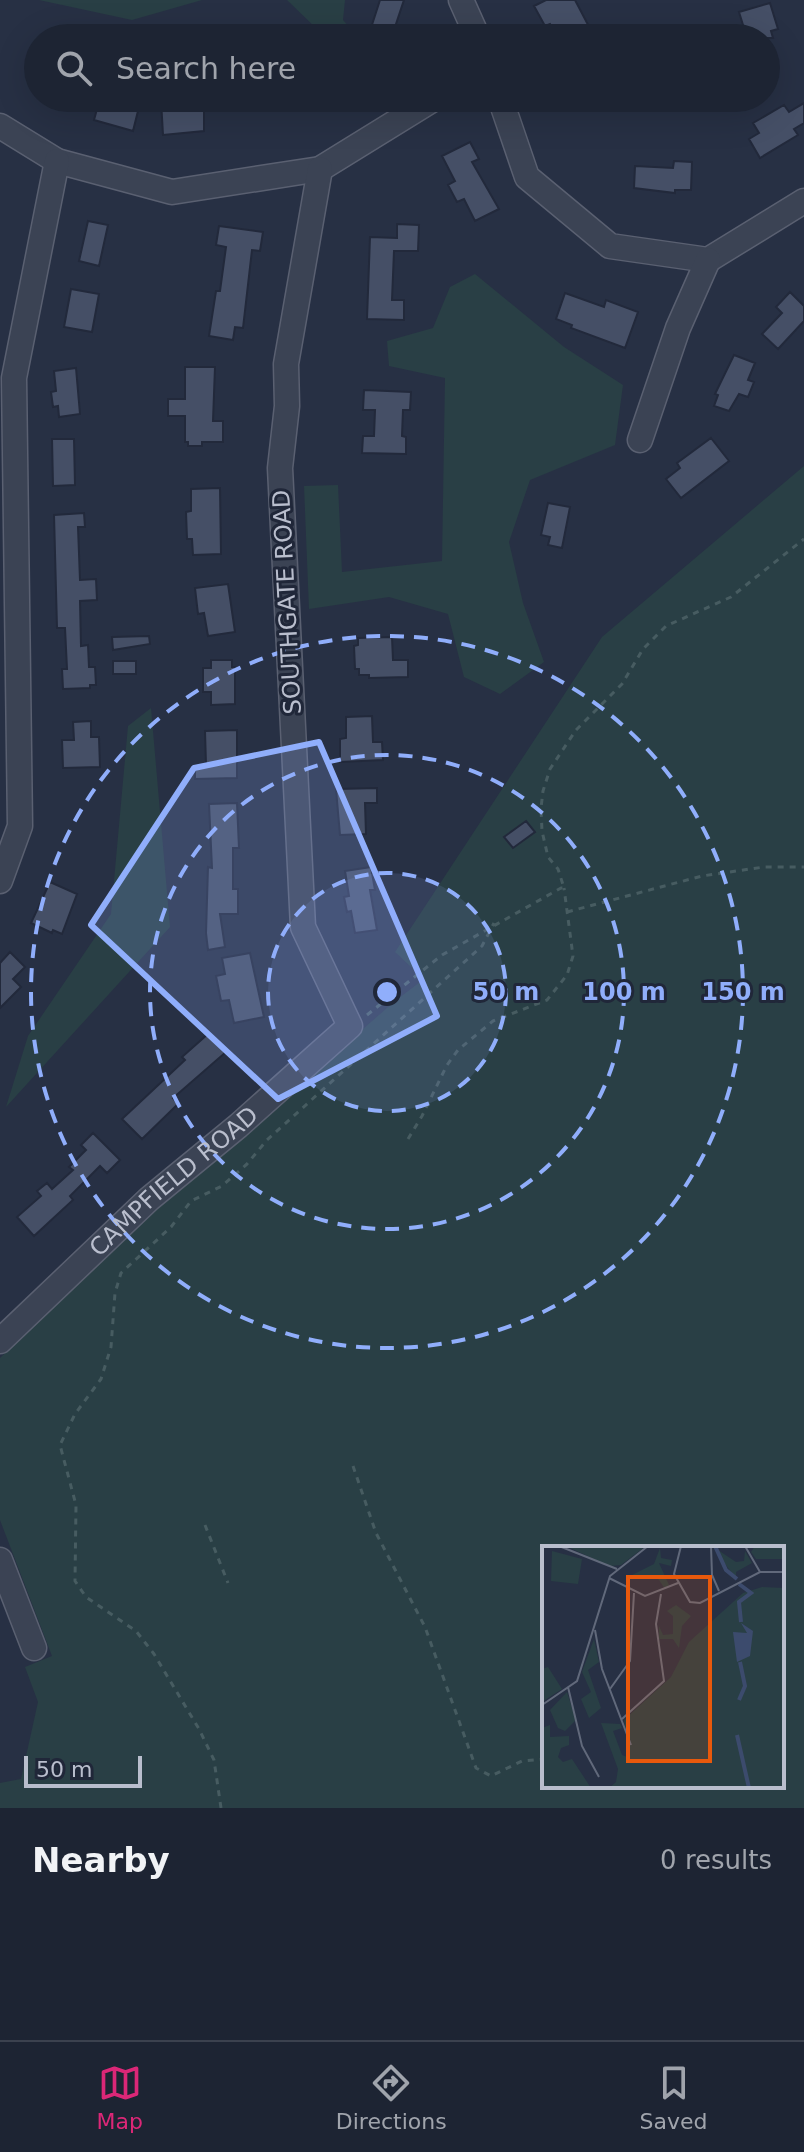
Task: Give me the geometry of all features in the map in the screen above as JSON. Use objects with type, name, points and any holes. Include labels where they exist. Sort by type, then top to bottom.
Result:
[{"type":"street","points":[[461,0],[472,24]]},
{"type":"street","points":[[0,126],[57,161],[172,192],[320,169],[412,112]]},
{"type":"street","points":[[505,112],[527,177],[610,246],[708,260]]},
{"type":"street","points":[[0,881],[20,826],[14,378],[57,161]]},
{"type":"street","name":"SOUTHGATE ROAD","points":[[320,169],[286,364],[287,406],[280,468],[303,927],[350,1026]]},
{"type":"street","points":[[640,440],[674,339],[708,260],[804,201]]},
{"type":"street","name":"CAMPFIELD ROAD","points":[[0,1341],[149,1199],[238,1126],[350,1026]]},
{"type":"street","points":[[0,1560],[34,1648]]},
{"type":"path","points":[[408,1139],[458,1050],[493,1021],[520,1009],[534,1008],[547,1000],[567,975],[573,956],[564,888],[558,869],[548,857],[542,831],[543,791],[550,769],[576,730],[622,684],[643,649],[666,626],[731,597],[804,539]]},
{"type":"path","points":[[567,912],[702,876],[764,867],[804,867]]},
{"type":"path","points":[[350,1026],[381,1006],[442,955],[494,923],[564,888]]},
{"type":"path","points":[[221,1808],[214,1760],[154,1654],[136,1631],[86,1597],[75,1581],[76,1505],[60,1445],[75,1414],[101,1379],[111,1347],[115,1293],[121,1273],[171,1227],[191,1201],[222,1186],[247,1164],[267,1140],[482,946],[494,923]]},
{"type":"path","points":[[353,1466],[376,1533],[425,1627],[476,1768],[491,1776],[522,1761],[542,1759]]},
{"type":"path","points":[[205,1525],[228,1583]]},
{"type":"highlighted area","points":[[319,742],[437,1016],[278,1099],[91,925],[194,768]]},
{"type":"green space","points":[[39,0],[202,0],[132,20]]},
{"type":"green space","points":[[287,0],[345,0],[343,20],[347,24],[312,24]]},
{"type":"green space","points":[[475,274],[564,347],[623,385],[615,445],[530,480],[509,542],[523,603],[544,662],[500,694],[464,677],[448,614],[389,597],[309,609],[304,486],[338,485],[342,572],[442,561],[445,378],[389,366],[387,341],[433,328],[450,287]]},
{"type":"green space","points":[[804,466],[804,1808],[0,1808],[0,1783],[21,1779],[38,1702],[25,1667],[52,1656],[0,1520],[0,1358],[101,1258],[424,979],[395,952],[602,637]]},
{"type":"green space","points":[[151,708],[170,927],[6,1107],[28,1036],[111,914],[128,726]]},
{"type":"building","points":[[380,0],[404,0],[396,24],[372,24]]},
{"type":"building","points":[[546,0],[575,0],[588,24],[544,24],[534,6]]},
{"type":"building","points":[[770,3],[776,24],[743,24],[739,12]]},
{"type":"building","points":[[804,103],[804,123],[794,129],[798,135],[760,158],[749,139],[759,133],[753,123],[772,112],[780,112],[784,105],[789,112]]},
{"type":"building","points":[[96,112],[138,112],[133,131],[94,120]]},
{"type":"building","points":[[162,112],[204,112],[204,131],[163,135]]},
{"type":"building","points":[[470,142],[479,159],[472,162],[499,209],[475,221],[464,199],[457,202],[448,185],[455,181],[442,156]]},
{"type":"building","points":[[674,161],[692,162],[691,190],[675,190],[675,193],[634,188],[635,166],[673,168]]},
{"type":"building","points":[[88,221],[108,225],[99,266],[79,261]]},
{"type":"building","points":[[397,224],[419,225],[418,251],[394,251],[392,300],[404,300],[404,320],[367,319],[370,237],[397,238]]},
{"type":"building","points":[[219,226],[263,232],[260,251],[252,250],[243,328],[235,327],[233,340],[209,336],[226,247],[216,245]]},
{"type":"building","points":[[71,289],[99,294],[92,332],[64,327]]},
{"type":"building","points":[[790,292],[804,306],[804,321],[778,349],[762,334],[782,313],[776,307]]},
{"type":"building","points":[[565,293],[604,307],[606,300],[638,312],[625,348],[571,328],[572,325],[556,319]]},
{"type":"building","points":[[734,355],[755,363],[748,380],[754,382],[748,397],[739,394],[729,411],[714,406],[718,395],[715,394]]},
{"type":"building","points":[[185,367],[215,367],[213,421],[223,421],[223,442],[188,446],[185,442],[185,416],[168,416],[168,399],[185,399]]},
{"type":"building","points":[[76,368],[80,414],[59,417],[58,406],[53,407],[51,392],[56,391],[54,371]]},
{"type":"building","points":[[364,390],[411,392],[410,410],[403,410],[402,436],[406,437],[406,454],[362,453],[363,436],[374,436],[375,410],[363,410]]},
{"type":"building","points":[[711,438],[729,461],[681,498],[666,479],[680,468],[677,463]]},
{"type":"building","points":[[52,439],[74,439],[75,485],[53,486]]},
{"type":"building","points":[[220,488],[221,554],[193,555],[192,539],[187,539],[186,512],[191,511],[191,489]]},
{"type":"building","points":[[548,503],[570,507],[562,548],[548,545],[550,537],[541,535]]},
{"type":"building","points":[[84,513],[85,527],[78,527],[80,580],[96,579],[97,600],[80,601],[81,646],[88,645],[89,667],[95,667],[96,685],[63,689],[62,669],[67,669],[65,628],[57,628],[54,515]]},
{"type":"building","points":[[228,584],[235,632],[208,636],[204,613],[198,614],[195,588]]},
{"type":"building","points":[[149,636],[150,644],[113,650],[112,637]]},
{"type":"building","points":[[392,637],[393,660],[408,660],[408,677],[369,678],[369,675],[359,675],[359,669],[355,669],[354,646],[358,645],[358,638]]},
{"type":"building","points":[[211,660],[232,660],[232,667],[235,667],[235,704],[211,705],[211,692],[203,692],[203,668],[211,668]]},
{"type":"building","points":[[113,661],[136,661],[136,674],[113,674]]},
{"type":"building","points":[[372,716],[373,742],[382,742],[383,760],[340,762],[340,739],[346,738],[346,717]]},
{"type":"building","points":[[91,721],[91,737],[99,737],[100,767],[63,768],[62,740],[74,740],[73,722]]},
{"type":"building","points":[[237,730],[237,778],[195,779],[195,766],[206,765],[205,731]]},
{"type":"building","points":[[377,788],[377,803],[365,803],[366,834],[340,835],[336,789]]},
{"type":"building","points":[[237,803],[239,848],[233,848],[233,889],[238,889],[238,914],[220,914],[225,947],[208,950],[208,867],[212,868],[209,804]]},
{"type":"building","points":[[526,821],[535,832],[513,848],[504,837]]},
{"type":"building","points":[[371,867],[375,890],[370,890],[377,930],[355,933],[351,911],[347,912],[344,897],[349,896],[345,871]]},
{"type":"building","points":[[50,882],[77,894],[62,934],[53,930],[52,933],[31,923]]},
{"type":"building","points":[[10,952],[25,967],[13,979],[21,987],[0,1008],[0,963]]},
{"type":"building","points":[[250,953],[264,1017],[234,1023],[229,1000],[221,1001],[216,976],[225,974],[222,958]]},
{"type":"building","points":[[209,1033],[226,1052],[173,1098],[178,1104],[142,1139],[122,1119]]},
{"type":"building","points":[[93,1133],[120,1160],[107,1173],[100,1166],[70,1196],[73,1200],[34,1236],[17,1217],[41,1196],[37,1191],[47,1183],[52,1189],[73,1170],[69,1167],[86,1150],[81,1145]]}]
